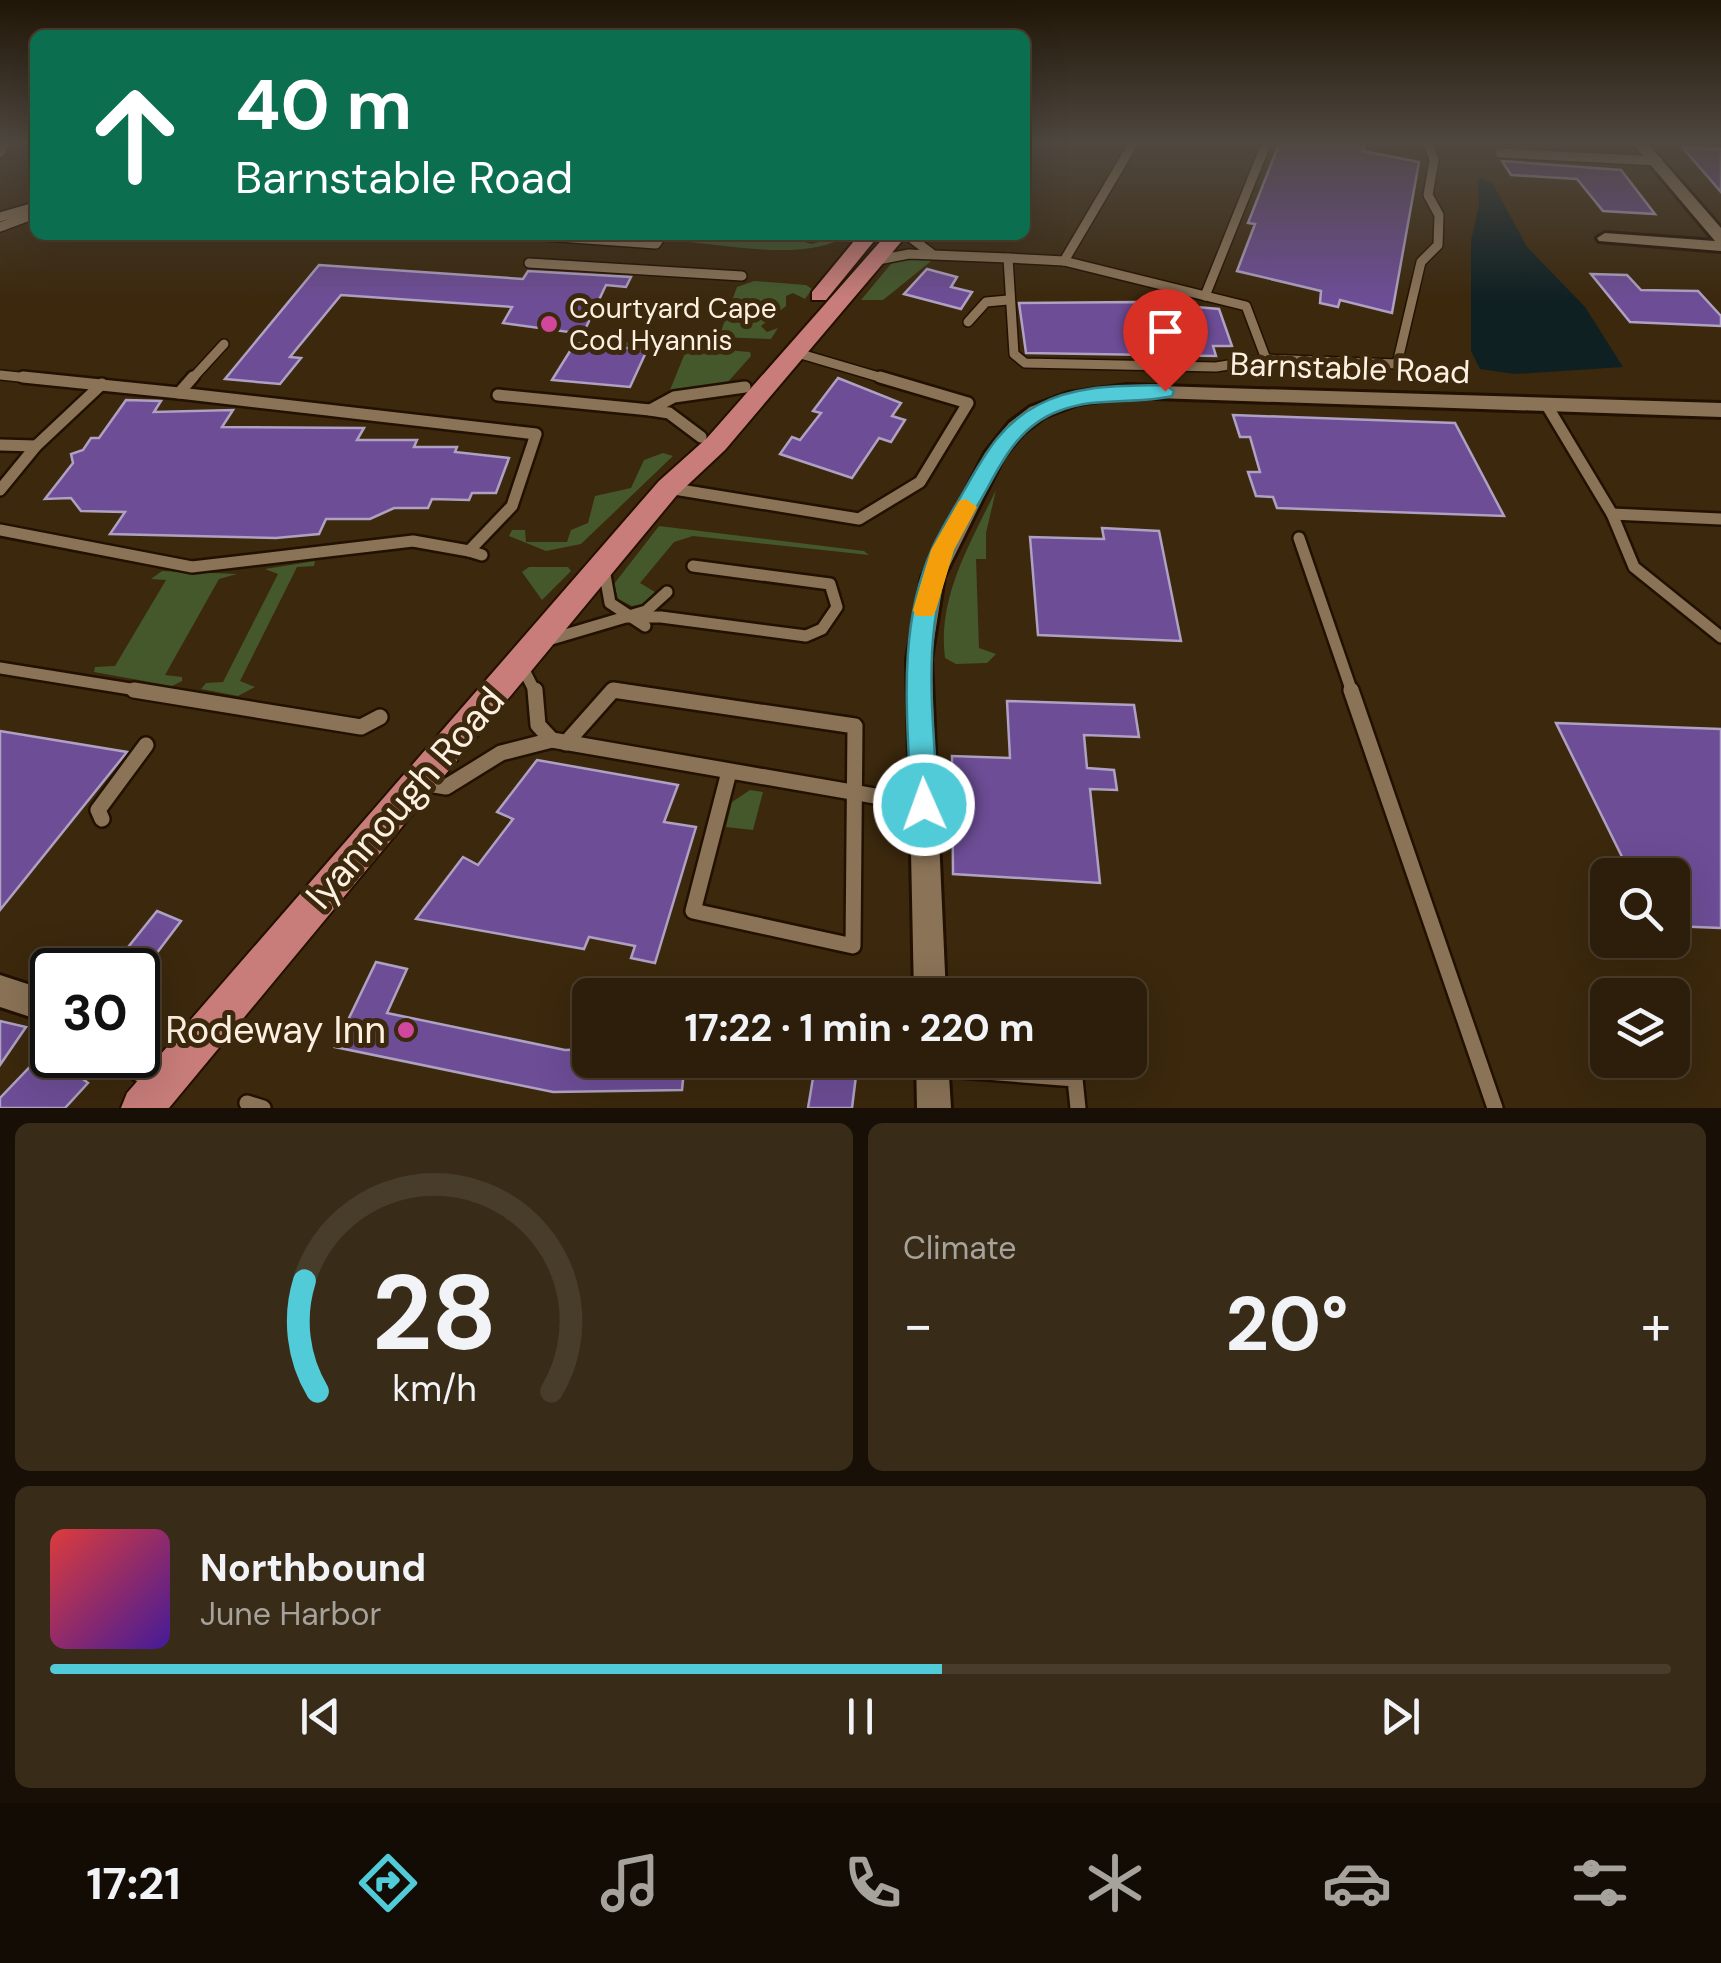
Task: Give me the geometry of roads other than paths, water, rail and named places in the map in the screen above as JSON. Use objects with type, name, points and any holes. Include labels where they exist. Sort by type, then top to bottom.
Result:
[{"type":"main road","name":"Iyannough Road","points":[[154,1094],[604,565],[668,488],[702,437],[865,240]]},
{"type":"main road","name":"Iyannough Road","points":[[668,488],[716,444],[893,240]]},
{"type":"street","points":[[1686,196],[1721,238]]},
{"type":"street","points":[[1605,238],[1721,246]]},
{"type":"street","name":"Barnstable Road","points":[[929,978],[919,674],[926,604],[943,550],[1006,438],[1026,418],[1086,395],[1127,391],[1721,410]]},
{"type":"street","points":[[0,991],[30,1001]]},
{"type":"street","points":[[933,1078],[934,1108]]},
{"type":"lane","points":[[1064,261],[1103,196]]},
{"type":"lane","points":[[1205,296],[1245,196]]},
{"type":"lane","points":[[1008,258],[1014,354],[1025,363],[1216,368],[1266,359],[1388,365],[1400,360],[1421,262],[1438,245],[1439,215],[1428,196]]},
{"type":"lane","points":[[0,217],[30,211]]},
{"type":"lane","points":[[0,228],[30,213]]},
{"type":"lane","points":[[600,240],[656,244],[659,240]]},
{"type":"lane","points":[[914,240],[935,255]]},
{"type":"lane","points":[[875,260],[935,255],[1064,261],[1246,306],[1266,359]]},
{"type":"lane","points":[[529,263],[742,276]]},
{"type":"lane","points":[[968,322],[986,302],[1008,300]]},
{"type":"lane","points":[[179,394],[224,344]]},
{"type":"lane","points":[[668,488],[859,519],[920,482],[968,403],[793,352]]},
{"type":"lane","points":[[0,375],[36,382],[102,384],[536,434],[512,506],[476,553],[413,541],[192,567],[0,530]]},
{"type":"lane","points":[[0,490],[36,446],[102,384]]},
{"type":"lane","points":[[650,410],[674,397],[745,387]]},
{"type":"lane","points":[[498,395],[669,413],[702,437]]},
{"type":"lane","points":[[1546,404],[1612,514],[1634,567],[1721,637]]},
{"type":"lane","points":[[0,446],[36,446]]},
{"type":"lane","points":[[1612,514],[1721,520]]},
{"type":"lane","points":[[1299,538],[1494,1108]]},
{"type":"lane","points":[[604,565],[610,603],[645,626]]},
{"type":"lane","points":[[628,617],[661,617],[806,636],[821,632],[832,620],[837,596],[830,584],[693,566]]},
{"type":"lane","points":[[559,741],[538,725],[528,654],[652,608],[668,592]]},
{"type":"lane","points":[[0,668],[361,727],[380,717]]},
{"type":"lane","points":[[559,741],[613,690],[854,726],[853,946],[693,911],[729,772]]},
{"type":"lane","points":[[418,782],[446,787],[501,753],[559,741],[924,805]]},
{"type":"lane","points":[[102,819],[98,810],[146,745]]},
{"type":"lane","points":[[1057,1078],[1075,1080],[1078,1108]]},
{"type":"place","name":"Courtyard Cape Cod Hyannis","points":[[549,324]]},
{"type":"place","name":"Rodeway Inn","points":[[406,1030]]}]
